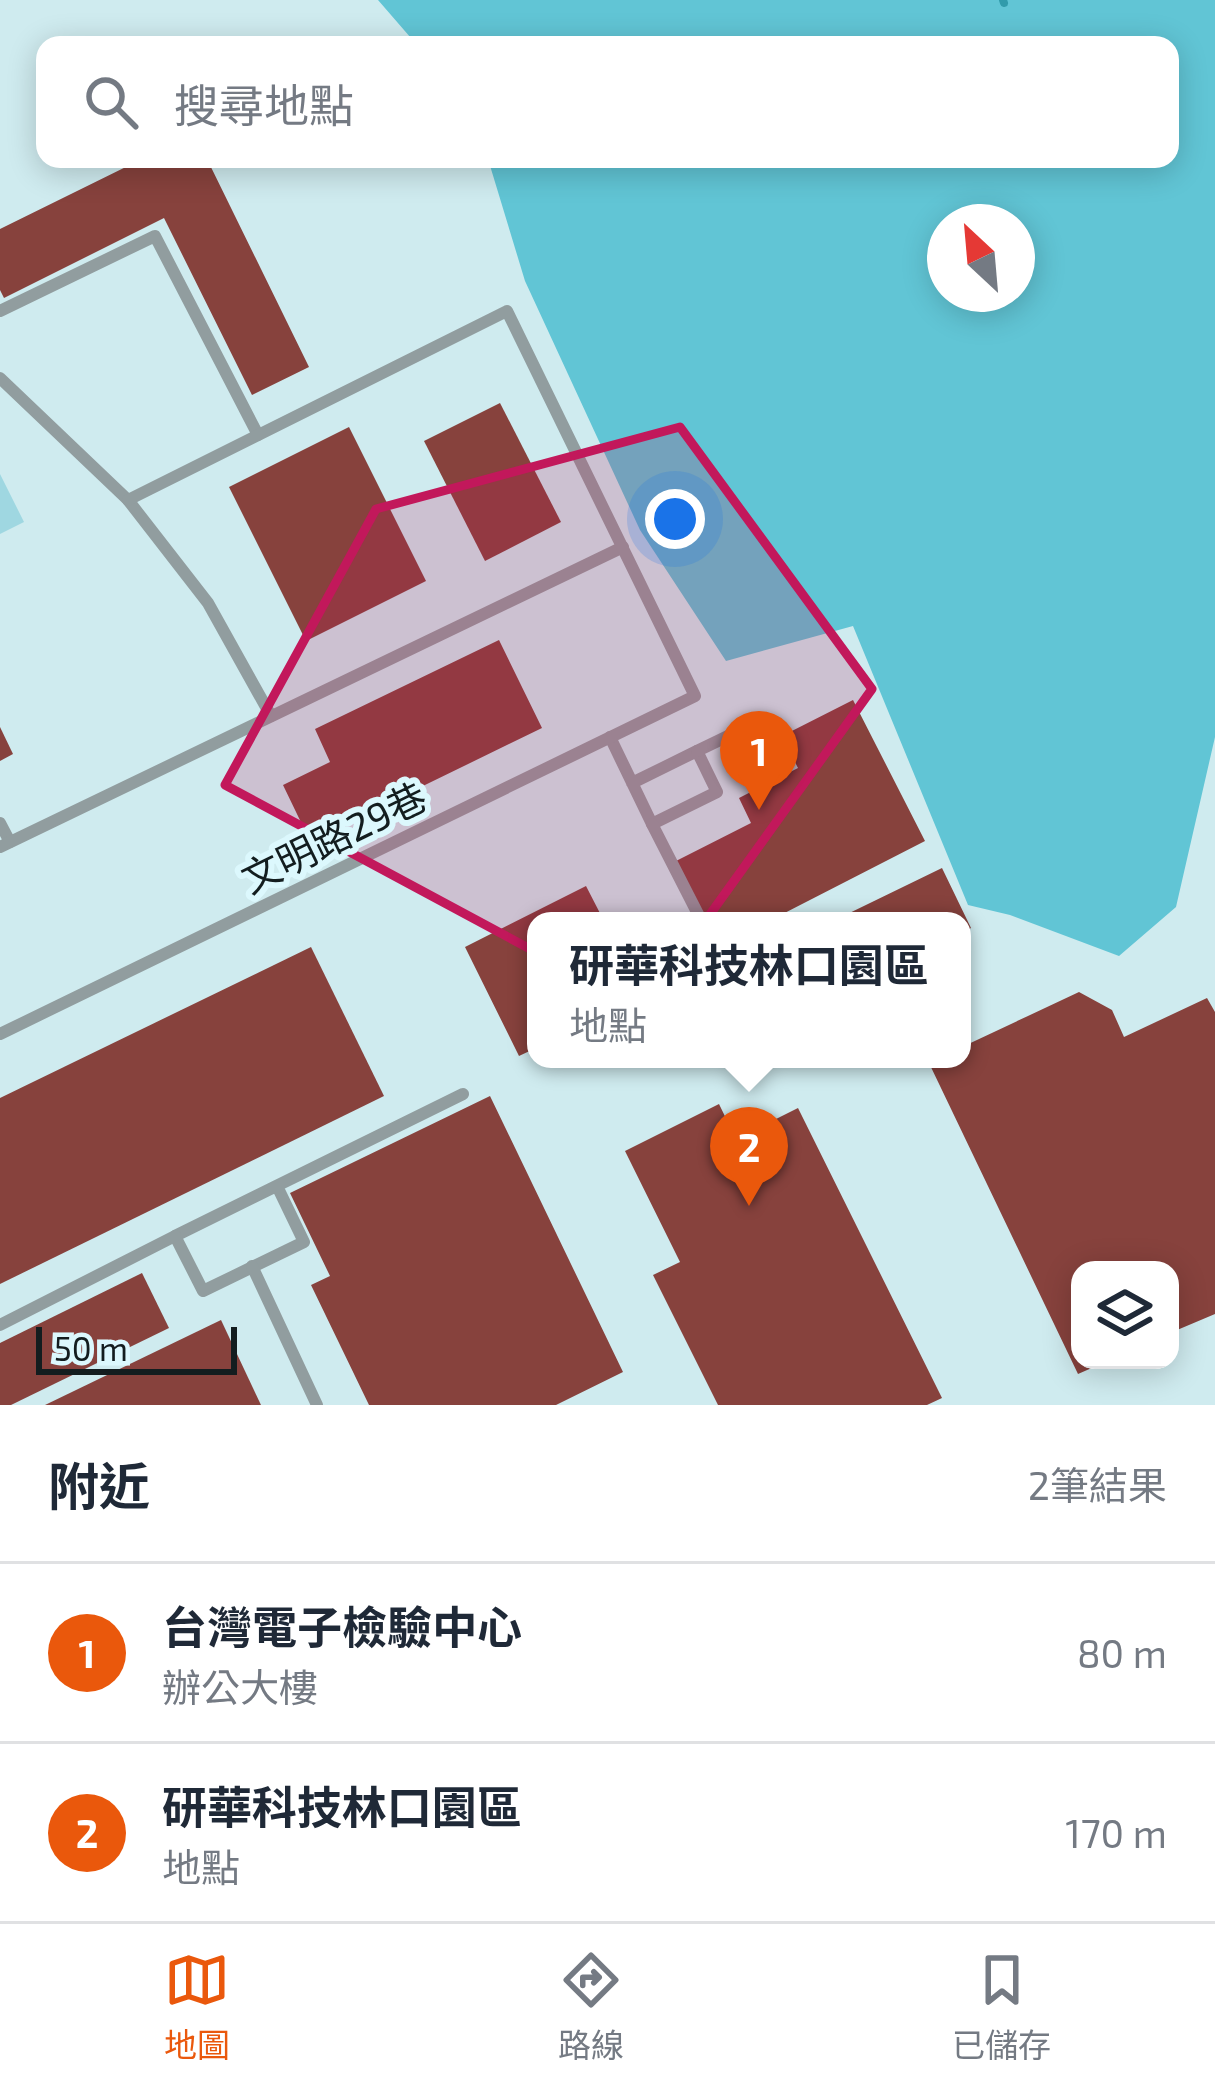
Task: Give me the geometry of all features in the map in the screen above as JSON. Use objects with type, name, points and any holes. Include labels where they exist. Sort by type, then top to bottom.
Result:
[{"type":"lane","points":[[0,311],[155,236],[258,435]]},
{"type":"lane","points":[[0,823],[5,845],[623,547],[506,311],[128,500]]},
{"type":"lane","points":[[0,378],[128,500],[208,603],[272,716]]},
{"type":"lane","name":"文明路29巷","points":[[0,1034],[695,696],[623,547]]},
{"type":"lane","points":[[632,783],[752,724]]},
{"type":"lane","points":[[610,737],[697,912]]},
{"type":"lane","points":[[652,824],[717,792],[697,751]]},
{"type":"lane","points":[[0,1325],[464,1094]]},
{"type":"lane","points":[[176,1236],[203,1292],[304,1242],[277,1186]]},
{"type":"lane","points":[[252,1266],[317,1405]]},
{"type":"highlighted area","points":[[680,427],[872,689],[642,1009],[225,785],[376,509]]},
{"type":"shaded area","points":[[378,0],[1215,0],[1215,737],[1176,907],[1119,956],[1010,915],[968,905],[853,626],[726,661],[640,530],[525,281],[491,168],[1179,168],[1179,36],[409,36]]},
{"type":"shaded area","points":[[0,474],[24,522],[0,534]]},
{"type":"building","points":[[124,168],[211,168],[309,367],[252,395],[164,218],[4,298],[0,229]]},
{"type":"building","points":[[500,403],[561,522],[485,561],[424,441]]},
{"type":"building","points":[[349,427],[426,581],[306,641],[229,487]]},
{"type":"building","points":[[499,640],[542,728],[310,841],[283,785],[330,762],[315,729]]},
{"type":"building","points":[[853,700],[925,841],[787,912],[702,912],[676,861],[751,823],[739,798],[798,768],[782,736]]},
{"type":"building","points":[[0,727],[13,754],[0,761]]},
{"type":"building","points":[[942,868],[963,912],[852,912]]},
{"type":"building","points":[[586,886],[599,912],[534,912]]},
{"type":"building","points":[[527,916],[527,1052],[519,1056],[465,947]]},
{"type":"building","points":[[311,947],[384,1096],[0,1284],[0,1098]]},
{"type":"building","points":[[1079,992],[1112,1010],[1124,1037],[1207,998],[1215,1012],[1215,1314],[1179,1329],[1179,1261],[1071,1261],[1071,1359],[931,1068],[971,1068],[971,1043]]},
{"type":"building","points":[[490,1096],[623,1372],[556,1405],[369,1405],[311,1285],[330,1276],[290,1193]]},
{"type":"building","points":[[719,1104],[736,1139],[798,1108],[942,1398],[927,1405],[718,1405],[653,1275],[680,1262],[625,1151]]},
{"type":"building","points":[[142,1273],[169,1328],[11,1405],[0,1405],[0,1343]]},
{"type":"building","points":[[221,1320],[261,1405],[45,1405]]},
{"type":"place","name":"台灣電子檢驗中心","points":[[759,810]]},
{"type":"place","name":"研華科技林口園區","points":[[749,1206]]}]
